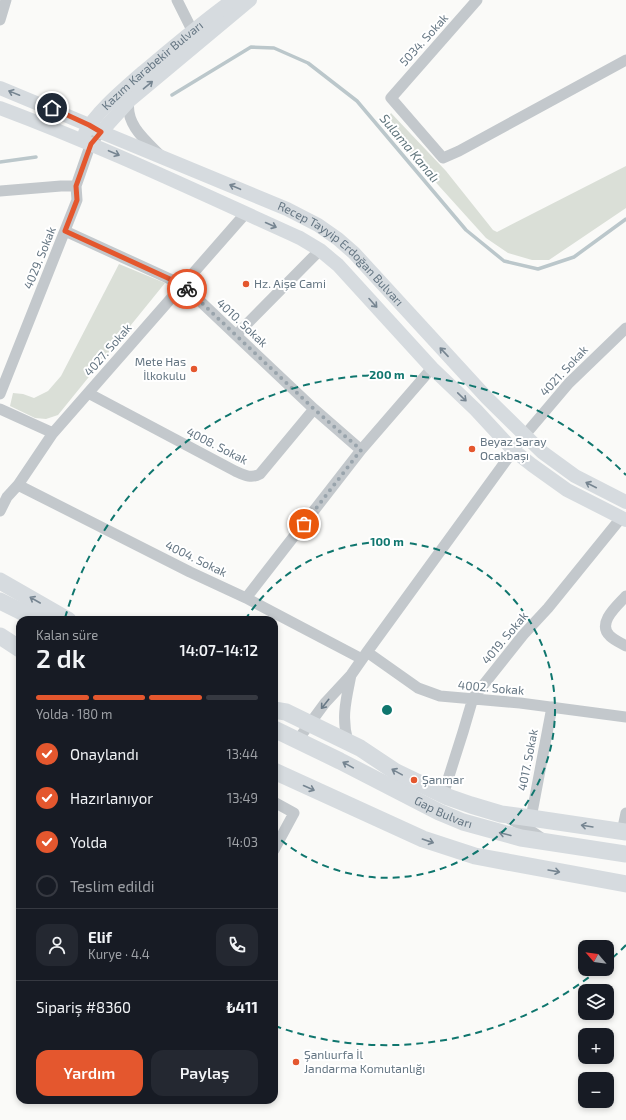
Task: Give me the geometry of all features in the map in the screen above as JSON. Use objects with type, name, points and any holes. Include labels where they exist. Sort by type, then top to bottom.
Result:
[{"type":"highway","points":[[0,581],[61,616]]},
{"type":"highway","points":[[0,602],[30,616]]},
{"type":"highway","points":[[0,636],[12,645]]},
{"type":"highway","points":[[278,711],[286,712],[360,748],[396,772],[443,794],[471,805],[501,814],[624,832]]},
{"type":"highway","name":"Gap Bulvarı","points":[[278,731],[457,820],[502,834],[626,854]]},
{"type":"highway","points":[[278,773],[423,839],[475,856],[626,884]]},
{"type":"main road","name":"Kazım Karabekir Bulvarı","points":[[86,142],[121,92],[192,30],[233,0]]},
{"type":"main road","name":"Kazım Karabekir Bulvarı","points":[[95,128],[250,0]]},
{"type":"main road","name":"Recep Tayyip Erdoğan Bulvarı","points":[[0,88],[287,209],[318,225],[338,239],[354,253],[487,398],[524,436],[542,452],[575,476],[626,502]]},
{"type":"main road","name":"Recep Tayyip Erdoğan Bulvarı","points":[[3,110],[86,142],[300,238],[320,250],[338,265],[432,368],[476,410],[513,450],[567,490],[624,519]]},
{"type":"street","points":[[0,20],[6,0]]},
{"type":"street","points":[[177,0],[192,30]]},
{"type":"street","name":"5034. Sokak","points":[[477,0],[391,98],[443,158],[459,151],[626,60]]},
{"type":"street","points":[[129,101],[128,108],[132,124],[162,157]]},
{"type":"street","name":"4029. Sokak","points":[[0,394],[77,200],[76,186],[86,142]]},
{"type":"street","points":[[0,191],[76,186]]},
{"type":"street","name":"4027. Sokak","points":[[0,511],[7,497],[18,485],[53,433],[245,214]]},
{"type":"street","name":"4010. Sokak","points":[[65,231],[183,285],[314,409],[361,450]]},
{"type":"street","points":[[236,335],[320,250]]},
{"type":"street","name":"4021. Sokak","points":[[351,675],[524,436],[569,383],[626,328]]},
{"type":"street","points":[[246,598],[361,450],[432,368]]},
{"type":"street","name":"4008. Sokak","points":[[88,393],[235,471],[245,476],[254,477],[260,474],[314,409]]},
{"type":"street","points":[[0,409],[53,433]]},
{"type":"street","name":"4004. Sokak","points":[[18,485],[190,572],[364,655]]},
{"type":"street","name":"4019. Sokak","points":[[443,794],[473,698],[523,635],[624,519]]},
{"type":"street","points":[[626,596],[613,610],[605,622],[609,635],[626,646]]},
{"type":"street","name":"4002. Sokak","points":[[364,655],[418,688],[440,696],[473,698],[626,717]]},
{"type":"street","points":[[297,741],[325,703],[351,675]]},
{"type":"street","points":[[348,742],[345,732],[344,704],[351,675]]},
{"type":"street","name":"4017. Sokak","points":[[531,818],[552,707]]},
{"type":"street","points":[[278,804],[294,812],[278,842]]},
{"type":"street","points":[[624,832],[626,813]]},
{"type":"street","points":[[501,814],[524,826],[547,842]]},
{"type":"shaded area","points":[[391,113],[446,171],[493,230],[497,232],[626,166],[626,208],[549,260],[532,260],[508,253],[486,238],[384,125]]},
{"type":"shaded area","points":[[119,264],[165,283],[58,415],[46,419],[35,418],[10,406],[13,393],[23,394],[34,398],[48,391],[61,376]]},
{"type":"waterway","name":"Sulama Kanalı","points":[[172,95],[251,47],[274,48],[308,63],[357,101],[466,230],[504,261],[538,269],[574,257],[626,219]]},
{"type":"waterway","name":"Sulama Kanalı","points":[[0,162],[36,157]]},
{"type":"way so far","points":[[187,289],[314,409],[361,450],[304,524]]},
{"type":"place","name":"Hz. Aişe Cami","points":[[246,284]]},
{"type":"place","name":"Mete Has İlkokulu","points":[[194,369]]},
{"type":"place","name":"Beyaz Saray Ocakbaşı","points":[[472,449]]},
{"type":"place","name":"Şanmar","points":[[414,780]]},
{"type":"place","name":"Şanlıurfa İl Jandarma Komutanlığı","points":[[296,1062]]},
{"type":"route","points":[[52,108],[101,132],[91,144],[76,186],[77,200],[65,231],[183,285],[187,289]]}]
